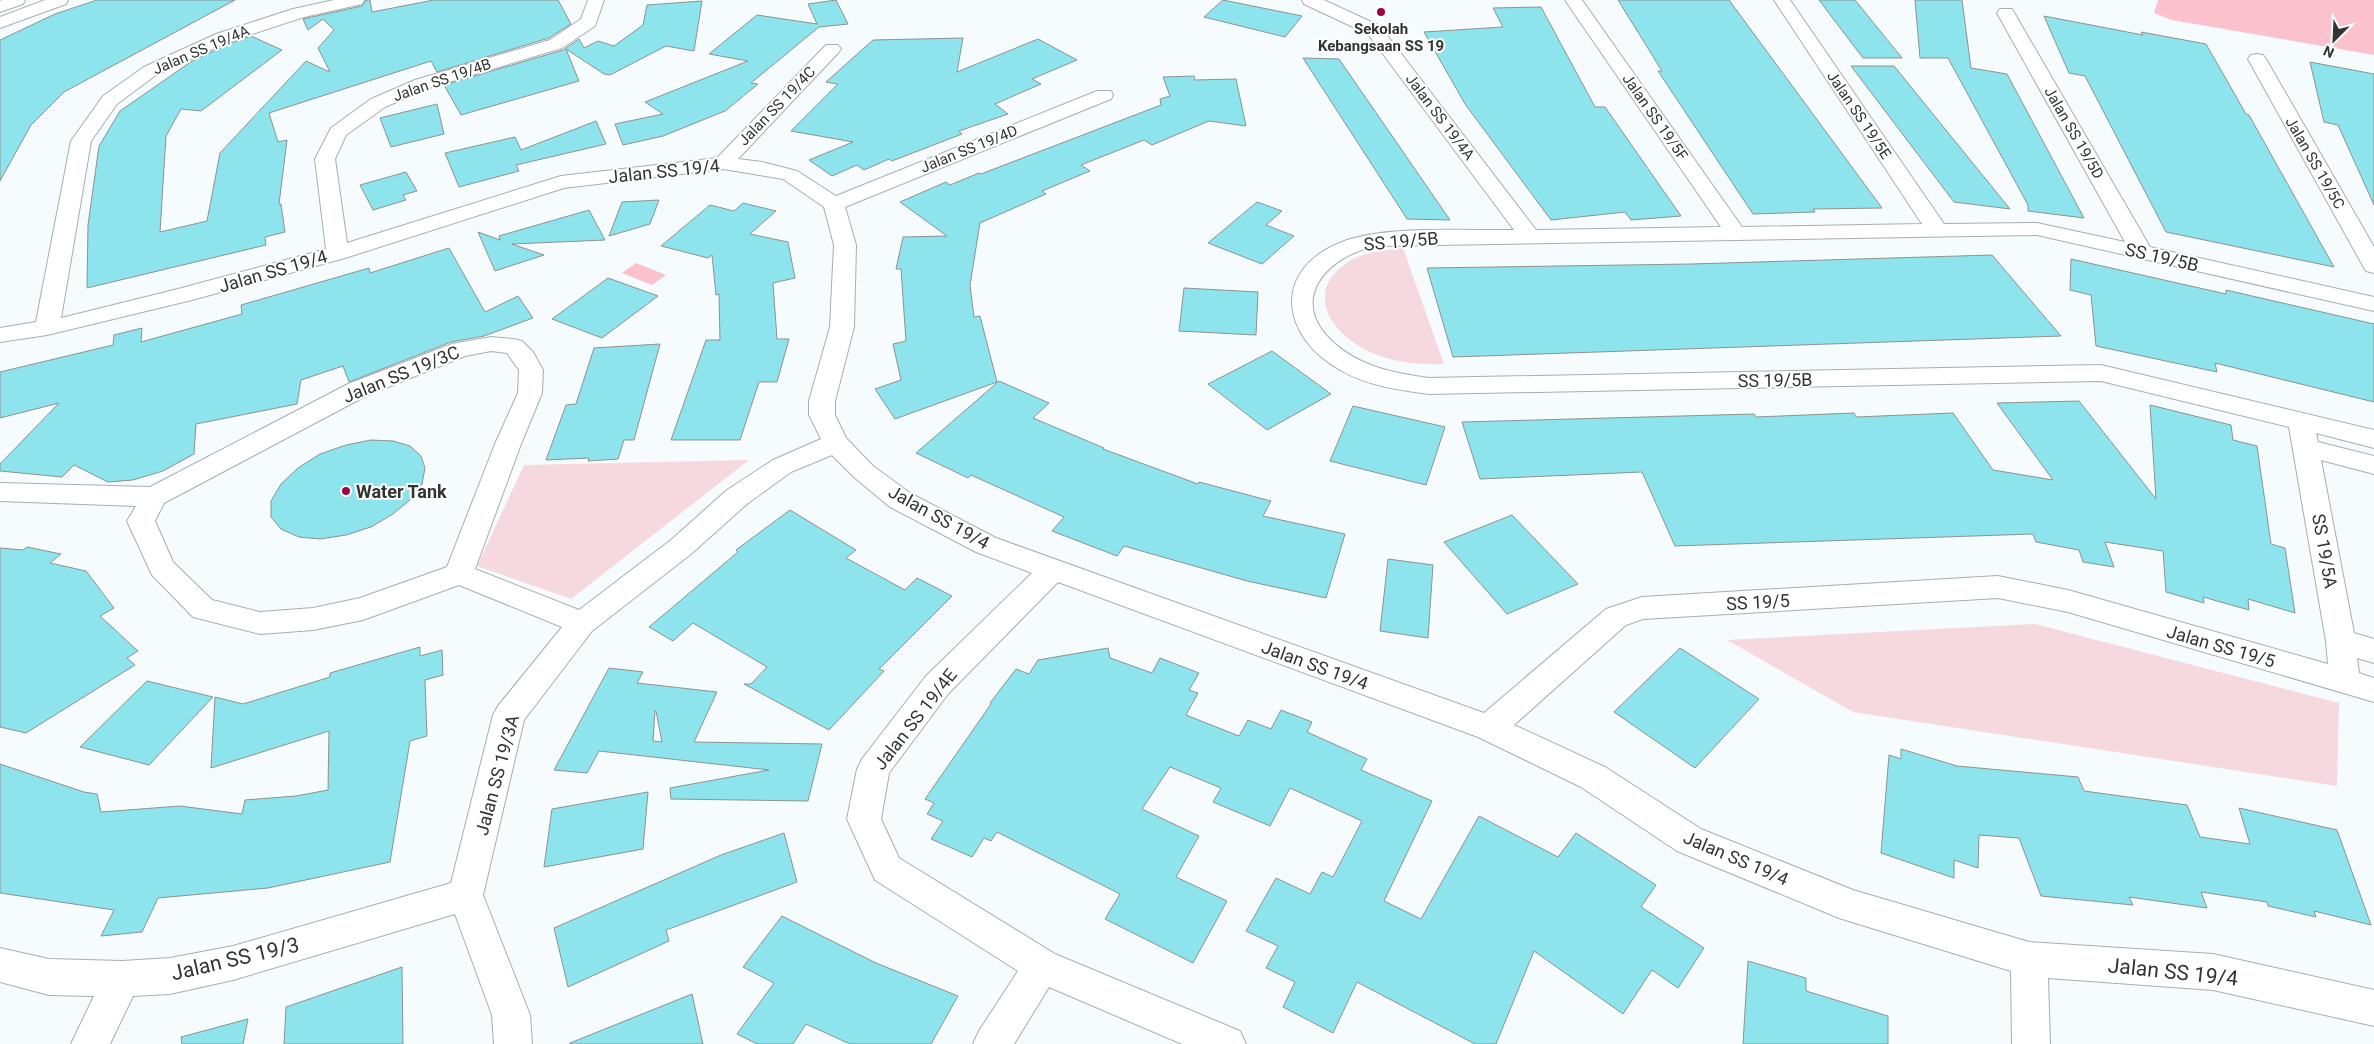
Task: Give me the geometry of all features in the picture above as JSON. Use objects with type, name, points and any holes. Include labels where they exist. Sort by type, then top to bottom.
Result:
[{"type":"street","points":[[0,7],[17,0]]},
{"type":"street","points":[[0,23],[60,0]]},
{"type":"street","name":"Jalan SS 19/4A","points":[[47,328],[81,141],[110,100],[150,71],[222,38],[299,13],[356,0]]},
{"type":"street","name":"Jalan SS 19/4B","points":[[337,252],[325,159],[338,132],[378,103],[422,84],[556,44],[590,22],[596,0]]},
{"type":"street","name":"Jalan SS 19/4A","points":[[1310,0],[1374,30],[1530,236]]},
{"type":"street","name":"Jalan SS 19/5F","points":[[1573,0],[1736,233]]},
{"type":"street","name":"Jalan SS 19/5E","points":[[1782,0],[1937,230]]},
{"type":"street","name":"Jalan SS 19/5D","points":[[2006,13],[2142,253]]},
{"type":"street","name":"Jalan SS 19/4C","points":[[722,163],[832,49]]},
{"type":"street","name":"Jalan SS 19/5C","points":[[2257,59],[2374,266]]},
{"type":"street","name":"Jalan SS 19/4D","points":[[834,204],[1104,95]]},
{"type":"street","name":"Jalan SS 19/4","points":[[0,335],[47,328],[184,295],[337,252],[561,182],[722,163],[790,175],[834,204],[844,245],[842,326],[822,401],[822,415],[836,443],[864,472],[900,500],[986,545],[1489,728],[1593,777],[1689,840],[1851,906],[2029,960],[2213,972],[2374,1008]]},
{"type":"street","name":"SS 19/5B","points":[[2374,304],[2037,229],[1391,238],[1369,240],[1346,247],[1324,260],[1309,274],[1302,288],[1300,307],[1306,326],[1320,345],[1342,361],[1363,372],[1388,380],[1429,386],[2101,373],[2374,439]]},
{"type":"street","name":"Jalan SS 19/3C","points":[[0,492],[154,497],[357,390],[460,349],[491,344],[514,346],[524,357],[531,370],[530,393],[508,444],[459,574]]},
{"type":"street","name":"SS 19/5A","points":[[2301,422],[2341,641],[2344,681]]},
{"type":"street","name":"Jalan SS 19/3A","points":[[465,895],[510,715],[582,623],[681,547],[737,497],[782,466],[836,443]]},
{"type":"street","points":[[2307,448],[2374,465]]},
{"type":"street","points":[[154,497],[141,521],[158,560],[162,568],[203,609],[260,623],[312,619],[363,609],[459,574],[582,623]]},
{"type":"street","name":"Jalan SS 19/4E","points":[[1053,570],[937,685],[873,769],[864,819],[887,870],[1042,966],[1227,1044]]},
{"type":"street","name":"SS 19/5","points":[[1489,728],[1616,617],[1642,608],[1998,587],[2068,601]]},
{"type":"street","name":"Jalan SS 19/5","points":[[2068,601],[2374,690]]},
{"type":"street","points":[[2341,641],[2374,651]]},
{"type":"street","points":[[465,895],[511,1015],[513,1044]]},
{"type":"street","name":"Jalan SS 19/3","points":[[0,965],[50,977],[122,979],[170,976],[233,963],[465,895]]},
{"type":"street","points":[[2029,960],[2031,1044]]},
{"type":"street","points":[[992,1044],[1042,966]]},
{"type":"street","points":[[90,1044],[122,979]]},
{"type":"shaded area","points":[[2158,0],[2374,0],[2374,55],[2172,20],[2154,13]]},
{"type":"shaded area","points":[[1403,248],[1444,364],[1422,364],[1379,356],[1359,346],[1337,328],[1326,306],[1325,294],[1328,283],[1336,272],[1348,262],[1368,254]]},
{"type":"shaded area","points":[[636,263],[666,275],[652,285],[622,273]]},
{"type":"shaded area","points":[[749,460],[571,599],[477,566],[524,465]]},
{"type":"shaded area","points":[[2035,624],[2339,703],[2337,786],[1853,712],[1727,640]]},
{"type":"building","points":[[97,0],[235,0],[64,92],[31,125],[0,181],[0,40],[55,14]]},
{"type":"building","points":[[366,0],[370,0],[372,12],[434,0],[558,0],[571,24],[549,38],[437,72],[431,61],[269,113],[278,142],[287,140],[279,204],[281,204],[285,232],[265,237],[266,245],[87,288],[88,225],[99,146],[120,111],[192,61],[229,44],[251,36],[282,50],[201,111],[181,109],[166,136],[160,232],[207,221],[220,153],[306,61],[330,72],[318,48],[334,30],[323,19],[308,30],[303,19],[362,6]]},
{"type":"building","points":[[836,0],[848,24],[819,27],[751,83],[758,84],[725,111],[663,136],[623,145],[615,124],[663,114],[645,102],[748,61],[709,54],[757,15],[817,24],[808,4]]},
{"type":"building","points":[[1223,0],[1302,16],[1285,37],[1204,17]]},
{"type":"building","points":[[1618,0],[1729,0],[1882,208],[1813,209],[1815,212],[1753,214],[1658,71],[1662,71]]},
{"type":"building","points":[[1819,0],[1855,0],[1902,58],[1863,58]]},
{"type":"building","points":[[1915,0],[1962,0],[1971,68],[2007,74],[2084,218],[2028,211],[2028,205],[1948,58],[1920,58]]},
{"type":"building","points":[[702,1],[694,51],[666,46],[610,75],[604,74],[566,49],[579,81],[461,115],[444,85],[563,50],[579,39],[584,48],[598,41],[614,46],[643,25],[647,5]]},
{"type":"building","points":[[1541,7],[1595,107],[1605,107],[1681,216],[1631,220],[1625,212],[1551,220],[1465,104],[1424,32],[1503,27],[1493,8]]},
{"type":"building","points":[[2044,16],[2143,35],[2141,32],[2206,44],[2246,114],[2249,115],[2334,267],[2166,232],[2085,76],[2069,73]]},
{"type":"building","points":[[963,38],[957,72],[1038,39],[1077,60],[1032,79],[1041,84],[995,104],[1008,114],[959,131],[962,134],[892,161],[889,159],[864,170],[857,165],[832,176],[809,160],[853,142],[791,131],[838,84],[826,82],[873,40]]},
{"type":"building","points":[[1303,58],[1339,59],[1450,220],[1407,219]]},
{"type":"building","points":[[2310,62],[2374,74],[2374,205],[2338,125],[2324,122]]},
{"type":"building","points":[[1851,66],[1894,66],[2010,209],[1954,202]]},
{"type":"building","points":[[1194,76],[1195,80],[1236,79],[1246,126],[1209,121],[1152,145],[1144,140],[1081,165],[1090,171],[1042,191],[1046,194],[980,223],[970,285],[974,317],[980,316],[997,382],[895,419],[875,389],[901,380],[893,344],[906,341],[901,269],[896,269],[903,237],[947,236],[900,202],[946,182],[950,185],[979,173],[981,174],[1161,105],[1160,99],[1170,96],[1163,77]]},
{"type":"building","points":[[437,104],[444,134],[391,147],[380,118]]},
{"type":"building","points":[[596,121],[606,144],[516,165],[519,171],[459,187],[445,153],[515,137],[521,150]]},
{"type":"building","points":[[406,172],[417,191],[403,195],[406,200],[373,210],[360,185]]},
{"type":"building","points":[[659,200],[650,224],[609,236],[622,202]]},
{"type":"building","points":[[1257,202],[1282,211],[1266,225],[1294,236],[1262,264],[1208,243]]},
{"type":"building","points":[[743,203],[776,211],[750,234],[788,242],[795,278],[773,283],[777,339],[789,339],[777,382],[759,382],[740,440],[671,440],[706,340],[720,340],[719,294],[716,295],[712,255],[708,258],[661,246],[710,205],[734,211]]},
{"type":"building","points":[[589,210],[605,240],[512,244],[544,255],[495,271],[478,232],[500,240],[499,236]]},
{"type":"building","points":[[449,248],[485,312],[518,296],[533,318],[484,336],[451,342],[349,382],[343,366],[301,380],[297,404],[196,424],[194,454],[163,471],[133,480],[108,482],[74,465],[62,477],[0,471],[0,464],[59,403],[0,418],[0,372],[113,345],[114,335],[142,328],[141,342],[242,314],[241,305],[369,268],[370,273]]},
{"type":"building","points":[[1992,255],[2061,336],[1453,357],[1427,268],[1691,264]]},
{"type":"building","points":[[2071,259],[2226,294],[2226,290],[2374,324],[2374,402],[2215,363],[2217,372],[2096,346],[2091,295],[2070,290]]},
{"type":"building","points":[[608,278],[658,296],[602,338],[552,319]]},
{"type":"building","points":[[1184,288],[1258,292],[1256,335],[1179,331]]},
{"type":"building","points":[[660,344],[634,440],[624,440],[618,459],[588,461],[589,458],[546,460],[566,405],[576,404],[594,348]]},
{"type":"building","points":[[1272,351],[1331,394],[1267,430],[1208,384]]},
{"type":"building","points":[[999,381],[1049,403],[1033,418],[1103,449],[1198,484],[1199,482],[1271,501],[1263,516],[1345,534],[1326,598],[1247,581],[1124,546],[1117,556],[1052,531],[1064,517],[971,475],[968,478],[916,453]]},
{"type":"building","points":[[2079,401],[2156,499],[2150,405],[2231,425],[2233,440],[2257,446],[2271,544],[2285,548],[2295,613],[2248,599],[2249,610],[2203,597],[2204,603],[2166,592],[2163,551],[2105,542],[2114,567],[2083,562],[2079,550],[2036,542],[2033,534],[1675,546],[1642,472],[1480,479],[1462,422],[1754,414],[1756,417],[1854,413],[1856,417],[1953,413],[1993,470],[2053,480],[1997,403]]},
{"type":"building","points":[[1353,406],[1445,427],[1426,485],[1330,461]]},
{"type":"building","name":"Water Tank","points":[[371,440],[393,441],[410,446],[421,456],[425,468],[422,484],[411,499],[393,514],[371,527],[346,535],[320,539],[299,537],[281,529],[271,517],[271,501],[281,484],[298,468],[320,454],[346,445]]},
{"type":"building","points":[[790,510],[856,550],[846,558],[905,590],[917,578],[952,596],[879,669],[884,671],[829,730],[744,684],[751,684],[767,667],[693,623],[673,641],[649,627],[738,552],[736,550]]},
{"type":"building","points":[[1512,515],[1578,584],[1507,614],[1444,542]]},
{"type":"building","points":[[27,547],[61,554],[50,563],[86,571],[114,608],[100,616],[138,651],[127,658],[135,665],[26,733],[0,727],[0,548],[23,550]]},
{"type":"building","points":[[1388,559],[1433,565],[1428,638],[1380,631]]},
{"type":"building","points":[[420,647],[420,656],[442,650],[443,675],[425,680],[427,736],[410,741],[390,862],[268,888],[158,898],[142,932],[101,936],[114,910],[0,893],[0,764],[84,792],[97,794],[101,812],[180,806],[242,814],[245,800],[296,796],[328,790],[329,731],[211,768],[215,697],[243,704],[330,677],[330,673]]},
{"type":"building","points":[[1108,648],[1110,658],[1152,673],[1160,658],[1199,673],[1189,690],[1198,693],[1186,715],[1239,736],[1248,720],[1271,729],[1281,710],[1312,722],[1307,732],[1367,759],[1361,770],[1432,801],[1384,901],[1421,919],[1479,816],[1558,857],[1576,833],[1656,885],[1641,907],[1704,948],[1678,988],[1652,970],[1623,1014],[1534,951],[1496,1044],[1475,1044],[1357,982],[1333,1033],[1283,1007],[1295,982],[1266,968],[1278,946],[1246,931],[1276,878],[1310,894],[1322,872],[1333,877],[1362,821],[1290,788],[1270,826],[1213,802],[1221,788],[1170,767],[1142,809],[1199,836],[1176,877],[1227,901],[1193,963],[1105,919],[1120,894],[997,832],[991,841],[984,838],[972,857],[931,839],[943,821],[927,814],[934,803],[925,799],[990,703],[1016,669],[1029,674],[1038,660]]},
{"type":"building","points":[[1680,648],[1759,699],[1695,768],[1614,712]]},
{"type":"building","points":[[609,668],[643,672],[637,683],[717,692],[694,742],[822,744],[808,801],[671,799],[670,788],[769,770],[599,751],[587,773],[554,770]],"holes":[[[656,711],[662,742],[653,741]]]},
{"type":"building","points":[[147,681],[213,697],[149,765],[80,747]]},
{"type":"building","points":[[1901,749],[1957,766],[2078,777],[2084,791],[2187,805],[2200,837],[2250,844],[2239,808],[2337,830],[2371,925],[2314,911],[2316,917],[2268,906],[2267,902],[2201,892],[2207,908],[2129,897],[2133,905],[2041,896],[2019,838],[1979,835],[1978,868],[1954,860],[1954,878],[1881,853],[1889,755],[1901,759]]},
{"type":"building","points":[[648,792],[643,849],[544,867],[552,809]]},
{"type":"building","points":[[784,833],[797,882],[666,930],[669,941],[568,987],[554,928],[721,855]]},
{"type":"building","points":[[782,916],[876,963],[958,996],[931,1044],[850,1044],[806,1024],[793,1044],[757,1044],[737,1034],[774,983],[743,967]]},
{"type":"building","points":[[1748,961],[1806,978],[1806,991],[1888,1016],[1888,1044],[1743,1044]]},
{"type":"building","points":[[402,967],[403,1044],[284,1044],[286,1007]]},
{"type":"building","points":[[692,994],[703,1044],[570,1044],[570,1043]]},
{"type":"building","points":[[248,1019],[243,1044],[182,1044],[181,1037]]},
{"type":"place","name":"Sekolah Kebangsaan SS 19","points":[[1381,12]]},
{"type":"place","name":"Water Tank","points":[[346,491]]}]
